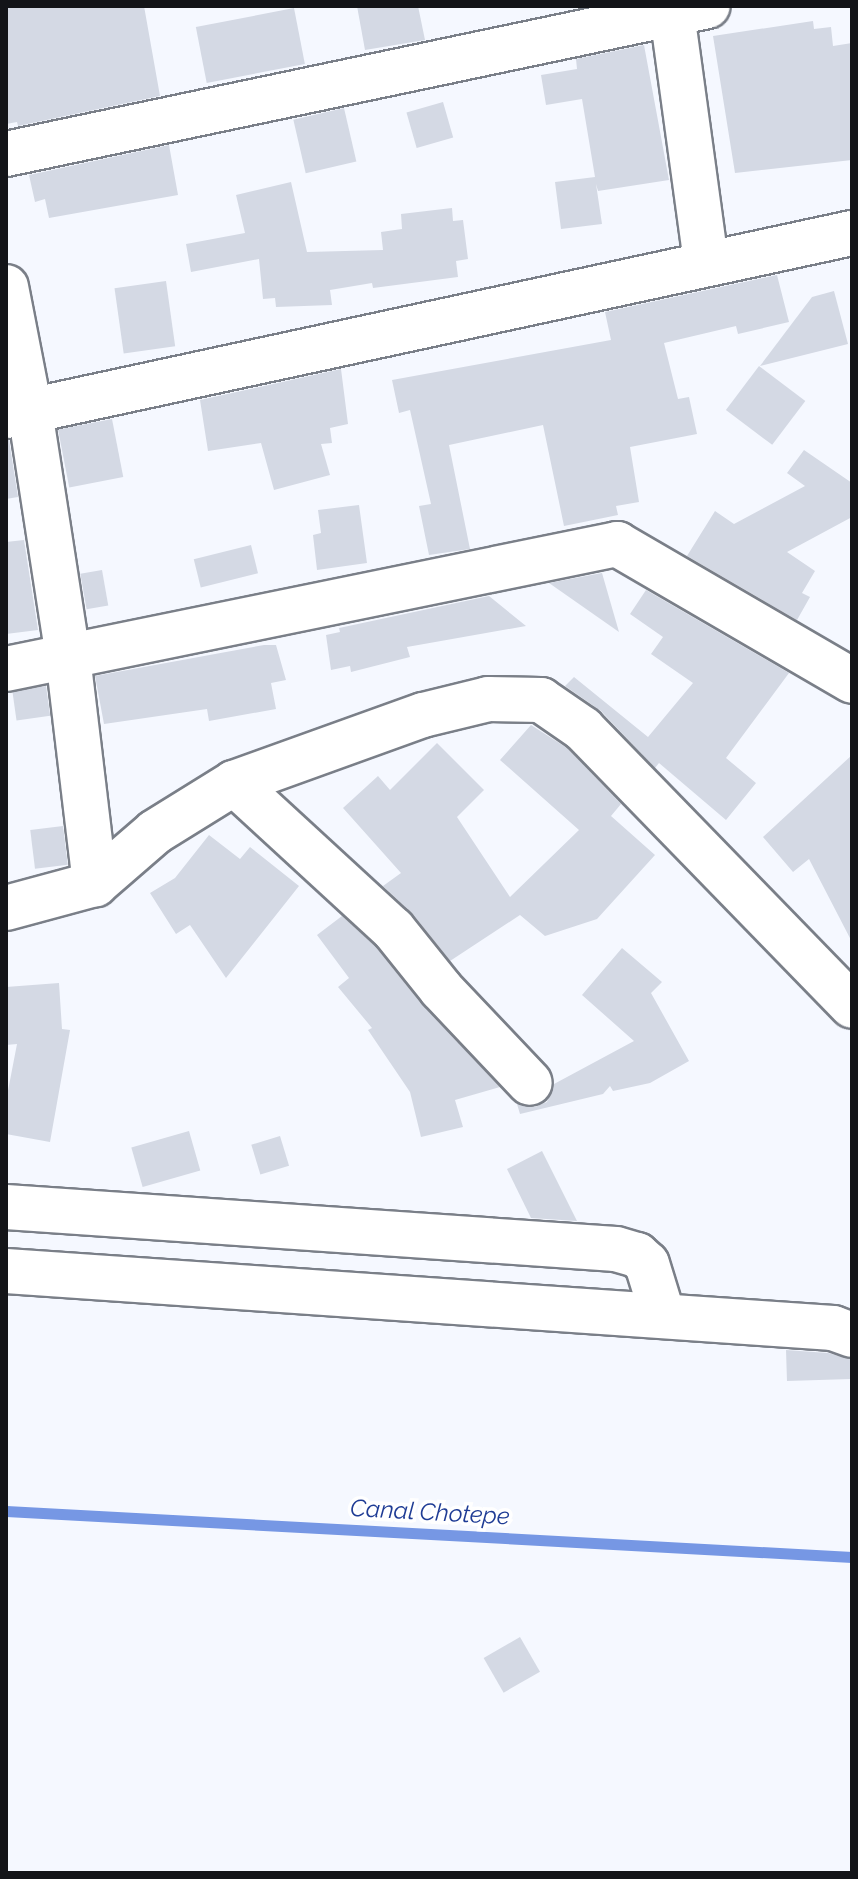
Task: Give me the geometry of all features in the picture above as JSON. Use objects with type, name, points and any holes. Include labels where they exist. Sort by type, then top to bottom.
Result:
[{"type":"street","points":[[6,154],[684,9],[706,263]]},
{"type":"street","points":[[18,413],[852,233]]},
{"type":"street","points":[[6,287],[18,413],[68,657],[95,884]]},
{"type":"street","points":[[6,669],[617,544],[852,681]]},
{"type":"street","points":[[6,908],[95,884],[155,832],[234,783],[423,715],[488,699],[541,700],[583,729],[852,1006]]},
{"type":"street","points":[[234,783],[393,929],[441,989],[530,1083]]},
{"type":"street","points":[[6,1207],[616,1249],[637,1255],[647,1264],[663,1316]]},
{"type":"street","points":[[6,1271],[846,1328]]},
{"type":"building","points":[[6,6],[144,6],[160,96],[18,126],[17,122],[6,124]]},
{"type":"building","points":[[357,6],[418,6],[425,40],[365,50]]},
{"type":"building","points":[[294,8],[305,64],[207,83],[196,27]]},
{"type":"building","points":[[813,21],[814,29],[831,27],[833,46],[852,43],[852,160],[735,173],[713,36]]},
{"type":"building","points":[[644,45],[669,180],[598,191],[596,184],[602,224],[561,229],[555,182],[595,177],[582,99],[546,105],[541,75],[577,69],[576,59]]},
{"type":"building","points":[[443,102],[453,138],[417,148],[406,112]]},
{"type":"building","points":[[344,108],[356,162],[306,173],[293,120]]},
{"type":"building","points":[[169,145],[178,195],[49,218],[45,199],[35,202],[29,175]]},
{"type":"building","points":[[291,182],[307,252],[383,250],[381,232],[402,229],[401,214],[452,208],[453,221],[463,220],[468,259],[456,261],[458,277],[373,288],[372,283],[330,290],[332,305],[276,307],[275,298],[263,299],[259,259],[191,272],[186,244],[245,233],[236,195]]},
{"type":"building","points":[[777,275],[789,322],[738,334],[736,326],[664,343],[678,399],[689,397],[697,434],[630,447],[639,502],[616,506],[618,515],[564,526],[543,425],[449,445],[470,549],[429,555],[419,506],[431,504],[410,410],[399,413],[392,380],[611,340],[605,312]]},
{"type":"building","points":[[166,281],[175,346],[124,354],[115,288]]},
{"type":"building","points":[[834,291],[848,344],[760,366],[812,297]]},
{"type":"building","points":[[759,366],[805,401],[772,445],[726,410]]},
{"type":"building","points":[[341,369],[348,424],[330,428],[332,443],[321,444],[330,475],[274,490],[261,443],[208,451],[200,400]]},
{"type":"building","points":[[112,419],[123,477],[69,487],[58,429]]},
{"type":"building","points":[[6,440],[9,440],[18,497],[6,499]]},
{"type":"building","points":[[804,450],[852,483],[852,517],[787,552],[815,571],[802,593],[810,597],[797,620],[687,556],[715,511],[734,524],[805,486],[787,473]]},
{"type":"building","points":[[359,505],[367,563],[317,570],[313,535],[321,533],[318,510]]},
{"type":"building","points":[[24,540],[38,630],[6,634],[6,542]]},
{"type":"building","points":[[251,545],[258,573],[201,587],[194,559]]},
{"type":"building","points":[[102,570],[108,605],[87,609],[80,574]]},
{"type":"building","points":[[602,573],[619,632],[549,583]]},
{"type":"building","points":[[646,590],[789,673],[726,758],[756,783],[726,820],[659,763],[655,768],[601,711],[565,686],[574,677],[648,737],[693,683],[651,654],[663,637],[630,614]]},
{"type":"building","points":[[489,596],[526,626],[407,647],[410,657],[351,672],[350,666],[331,670],[326,635],[340,632],[339,628]]},
{"type":"building","points":[[276,645],[286,680],[271,683],[276,709],[209,721],[207,709],[104,724],[95,676]]},
{"type":"building","points":[[46,686],[50,716],[17,720],[12,691]]},
{"type":"building","points":[[531,725],[567,748],[621,804],[611,816],[655,855],[597,919],[545,936],[520,915],[450,961],[412,913],[383,886],[401,873],[343,808],[378,776],[390,790],[437,743],[484,790],[457,817],[510,897],[579,830],[500,760]]},
{"type":"building","points":[[852,755],[852,942],[809,859],[793,872],[763,837]]},
{"type":"building","points":[[63,826],[68,865],[35,869],[30,830]]},
{"type":"building","points":[[209,835],[240,859],[250,847],[299,886],[226,978],[190,925],[176,934],[150,893],[175,878]]},
{"type":"building","points":[[342,916],[375,946],[423,1006],[500,1087],[455,1100],[463,1127],[421,1137],[410,1092],[368,1030],[372,1028],[338,987],[349,978],[317,935]]},
{"type":"building","points":[[622,948],[662,982],[651,993],[689,1061],[650,1083],[613,1091],[610,1086],[603,1094],[520,1114],[517,1104],[535,1107],[547,1102],[554,1084],[634,1041],[582,995]]},
{"type":"building","points":[[59,983],[62,1029],[70,1030],[50,1142],[6,1134],[6,1101],[17,1044],[6,1045],[6,987]]},
{"type":"building","points":[[189,1131],[200,1170],[143,1187],[131,1148]]},
{"type":"building","points":[[280,1136],[289,1166],[260,1174],[251,1145]]},
{"type":"building","points":[[542,1151],[577,1221],[531,1218],[507,1169]]},
{"type":"building","points":[[786,1350],[828,1353],[850,1359],[851,1379],[787,1381]]},
{"type":"building","points":[[520,1637],[540,1672],[504,1693],[484,1658]]},
{"type":"waterway","name":"Canal Chotepe","points":[[6,1511],[852,1557]]}]
